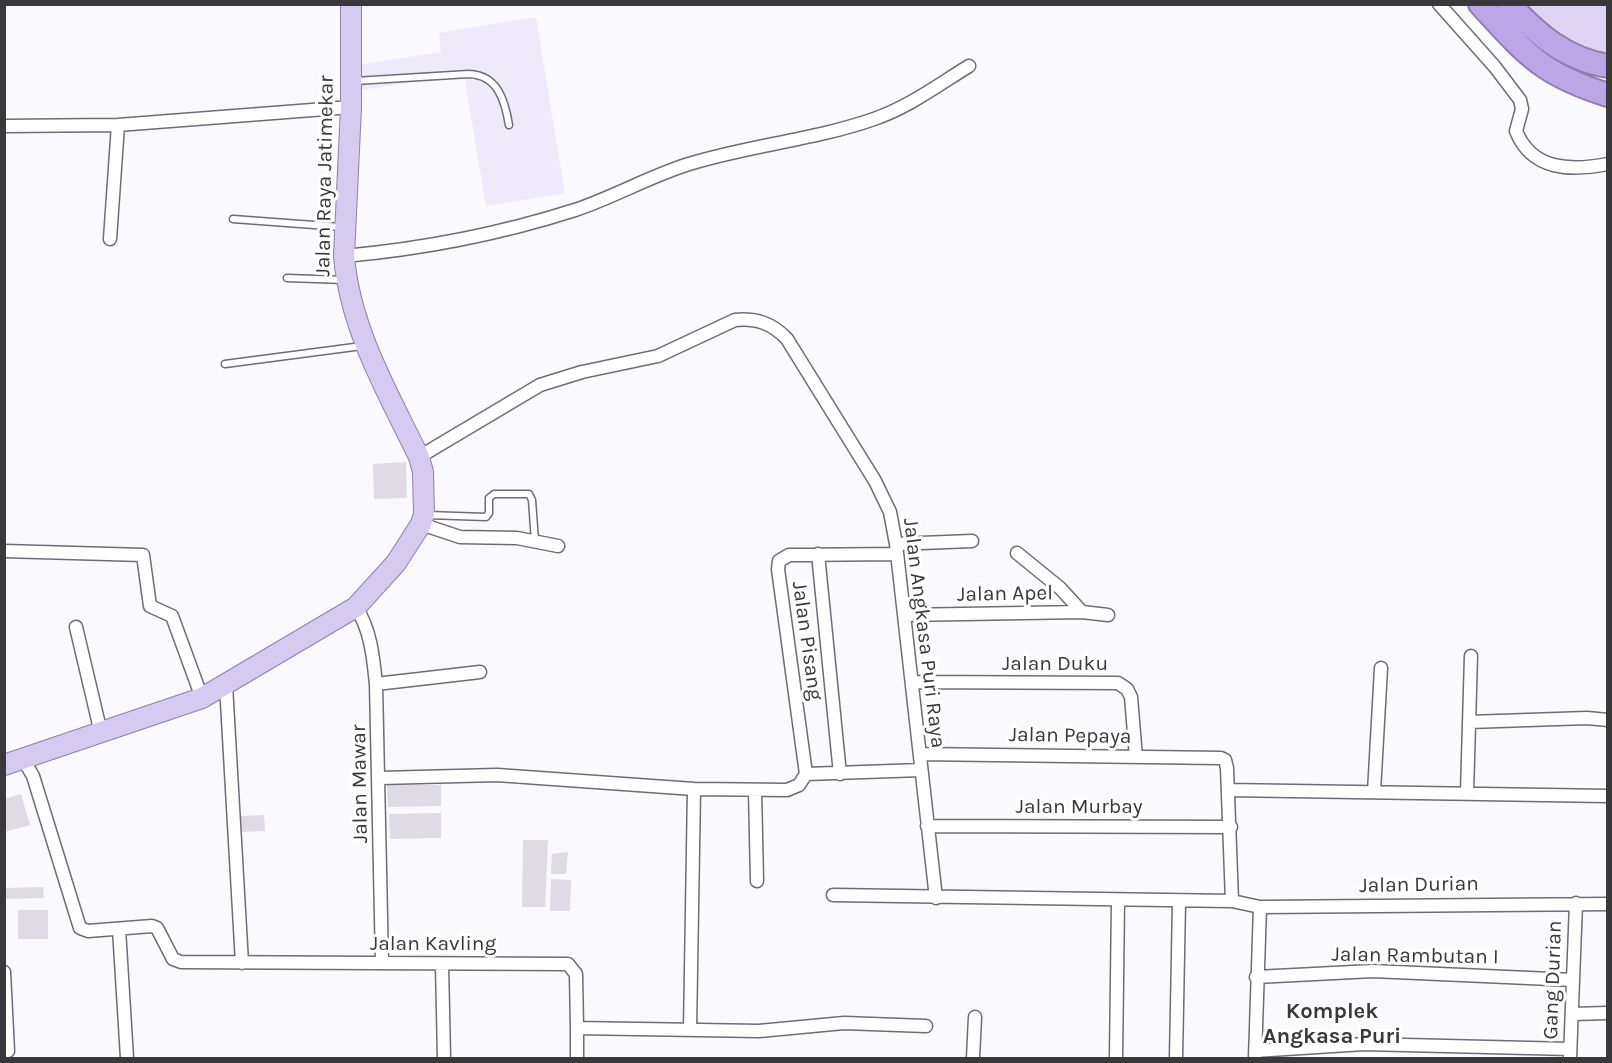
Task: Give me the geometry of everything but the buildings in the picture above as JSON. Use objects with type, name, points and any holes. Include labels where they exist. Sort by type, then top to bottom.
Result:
[{"type":"highway","points":[[1480,4],[1539,65],[1574,84],[1608,95]]},
{"type":"highway","points":[[1509,4],[1541,37],[1558,48],[1588,62],[1608,66]]},
{"type":"main road","name":"Jalan Raya Jatimekar","points":[[351,4],[352,81],[345,227],[345,280],[365,345],[419,457],[423,472],[422,519]]},
{"type":"main road","points":[[4,765],[202,698],[226,685],[356,607],[396,563],[422,519]]},
{"type":"street","points":[[1438,4],[1495,67],[1520,100],[1522,109],[1516,131],[1527,150],[1559,168],[1608,164]]},
{"type":"street","points":[[344,256],[422,246],[532,222],[608,198],[681,166],[721,154],[842,129],[905,106],[969,66]]},
{"type":"street","points":[[4,126],[118,125],[351,107]]},
{"type":"street","points":[[110,239],[118,125]]},
{"type":"street","name":"Jalan Angkasa Puri Raya","points":[[419,457],[540,385],[582,372],[658,356],[720,326],[748,318],[776,328],[787,339],[875,481],[890,512],[897,549],[936,898]]},
{"type":"street","points":[[422,519],[460,537],[517,538],[558,546]]},
{"type":"street","name":"Jalan Pisang","points":[[806,774],[778,569],[780,561],[789,555],[897,549],[972,541]]},
{"type":"street","points":[[4,551],[143,555],[150,606],[172,616],[202,698]]},
{"type":"street","points":[[1017,553],[1060,588],[1082,612]]},
{"type":"street","points":[[818,554],[840,774]]},
{"type":"street","name":"Jalan Mawar","points":[[356,607],[365,621],[372,646],[376,684],[380,778],[382,963]]},
{"type":"street","name":"Jalan Apel","points":[[904,615],[1082,612],[1107,615]]},
{"type":"street","points":[[76,627],[101,733]]},
{"type":"street","points":[[1467,793],[1471,656]]},
{"type":"street","points":[[1374,792],[1381,668]]},
{"type":"street","points":[[376,684],[480,672]]},
{"type":"street","name":"Jalan Duku","points":[[912,682],[1118,683],[1127,689],[1131,698],[1136,757]]},
{"type":"street","points":[[226,685],[242,963]]},
{"type":"street","points":[[1469,722],[1587,718],[1608,720]]},
{"type":"street","name":"Jalan Pepaya","points":[[920,754],[1221,758],[1225,760],[1227,768],[1228,789]]},
{"type":"street","name":"Jalan Kavling","points":[[23,759],[33,776],[80,928],[119,929],[152,926],[157,928],[172,959],[181,962],[568,964],[576,974],[577,1028]]},
{"type":"street","points":[[380,778],[497,775],[694,789],[787,790],[800,785],[806,774],[921,770]]},
{"type":"street","points":[[690,1030],[694,789]]},
{"type":"street","points":[[1232,901],[1228,789],[1608,796]]},
{"type":"street","points":[[755,790],[757,882]]},
{"type":"street","name":"Jalan Murbay","points":[[927,826],[1231,827]]},
{"type":"street","name":"Jalan Durian","points":[[833,895],[1232,901],[1260,907],[1608,904]]},
{"type":"street","points":[[1116,1059],[1118,901]]},
{"type":"street","points":[[1176,1059],[1179,902]]},
{"type":"street","name":"Gang Durian","points":[[1570,1054],[1575,903]]},
{"type":"street","points":[[1260,907],[1255,1055],[1364,1044],[1570,1054]]},
{"type":"street","points":[[119,929],[127,1059]]},
{"type":"street","points":[[442,965],[444,1059]]},
{"type":"street","name":"Jalan Rambutan I","points":[[1256,977],[1373,971],[1573,980]]},
{"type":"street","points":[[4,972],[8,1051]]},
{"type":"street","points":[[1572,1014],[1608,1013]]},
{"type":"street","points":[[973,1059],[975,1017]]},
{"type":"street","points":[[577,1059],[577,1028],[759,1031],[844,1023],[926,1026]]},
{"type":"lane","points":[[352,81],[469,74],[481,76],[489,79],[500,91],[509,125]]},
{"type":"lane","points":[[233,219],[345,227]]},
{"type":"lane","points":[[287,278],[345,280]]},
{"type":"lane","points":[[225,364],[365,345]]},
{"type":"lane","points":[[422,519],[486,517],[489,513],[489,498],[494,494],[529,494],[532,501],[535,542]]},
{"type":"shaded area","points":[[1524,5],[1607,5],[1607,60],[1569,46]]},
{"type":"shaded area","points":[[536,17],[565,193],[486,206],[464,74],[356,91],[352,66],[441,52],[439,33]]},
{"type":"district","name":"Komplek Angkasa Puri","points":[[1332,1024]]}]
